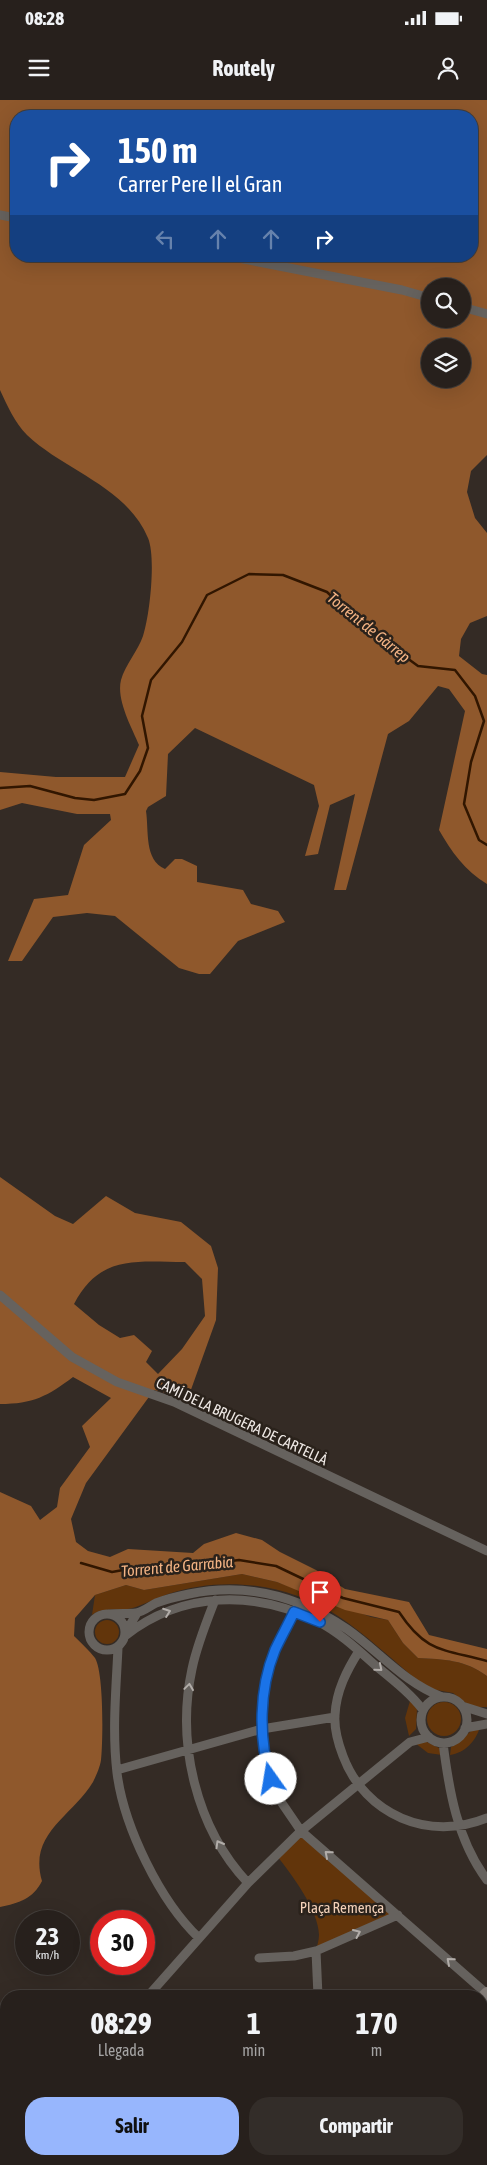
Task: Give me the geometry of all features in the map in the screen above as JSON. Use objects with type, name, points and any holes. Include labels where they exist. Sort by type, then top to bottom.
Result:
[{"type":"street","points":[[259,262],[421,295]]},
{"type":"street","points":[[471,310],[487,314]]},
{"type":"street","name":"CAMÍ DE LA BRUGERA DE CARTELLÀ","points":[[0,1295],[72,1357],[117,1382],[174,1402],[487,1551]]},
{"type":"street","points":[[118,1648],[104,1650],[91,1642],[89,1635],[93,1621],[99,1616],[137,1613],[158,1603],[189,1594],[222,1589],[254,1591],[294,1600],[326,1615],[355,1635],[417,1687],[442,1697],[453,1699],[462,1706],[487,1714]]},
{"type":"street","points":[[126,1634],[144,1621],[166,1611],[192,1603],[240,1599],[268,1604],[320,1622],[359,1651],[425,1708]]},
{"type":"street","points":[[215,1600],[202,1632],[192,1670],[186,1710],[188,1749],[195,1786],[211,1830],[235,1869],[248,1883]]},
{"type":"street","points":[[294,1612],[274,1651],[265,1686],[262,1729],[266,1764],[275,1793],[301,1831],[484,1990]]},
{"type":"street","points":[[137,1613],[118,1648],[114,1714],[117,1770],[134,1834],[152,1873],[180,1918],[198,1938]]},
{"type":"street","points":[[110,1614],[119,1617],[124,1623],[126,1634]]},
{"type":"street","points":[[359,1651],[349,1667],[339,1690],[335,1717],[337,1741],[357,1783],[378,1806],[407,1822],[436,1828],[460,1827],[487,1818]]},
{"type":"street","points":[[410,1742],[421,1722],[425,1708],[417,1687]]},
{"type":"street","points":[[425,1708],[442,1697]]},
{"type":"street","points":[[462,1706],[466,1715],[466,1727]]},
{"type":"street","points":[[153,1990],[248,1883],[301,1831],[357,1783],[410,1742],[429,1737],[443,1743],[456,1739],[466,1727],[487,1714]]},
{"type":"street","points":[[117,1770],[262,1729],[335,1717]]},
{"type":"street","points":[[421,1722],[429,1737]]},
{"type":"street","points":[[466,1727],[487,1724]]},
{"type":"street","points":[[443,1743],[449,1788],[460,1827],[467,1845],[487,1880]]},
{"type":"street","points":[[260,1958],[294,1956],[316,1951],[398,1915]]},
{"type":"street","points":[[316,1951],[318,1990]]},
{"type":"green space","points":[[242,1574],[277,1582],[371,1617],[388,1620],[403,1643],[418,1658],[445,1660],[463,1664],[487,1676],[487,1707],[471,1707],[453,1693],[431,1689],[418,1681],[369,1639],[338,1616],[299,1596],[278,1590],[234,1584],[212,1585],[168,1594],[131,1609],[102,1610],[92,1615],[95,1595],[126,1585],[144,1590]]},
{"type":"green space","points":[[107,1620],[116,1623],[119,1632],[116,1641],[107,1644],[98,1641],[95,1632],[98,1623]]},
{"type":"green space","points":[[410,1701],[417,1708],[416,1729],[409,1736],[405,1718]]},
{"type":"green space","points":[[444,1702],[451,1703],[456,1707],[460,1712],[460,1726],[456,1731],[451,1735],[444,1736],[437,1735],[432,1731],[428,1726],[427,1719],[428,1712],[432,1707],[437,1703]]},
{"type":"green space","points":[[480,1727],[476,1737],[469,1746],[460,1752],[450,1755],[451,1747],[472,1730]]},
{"type":"green space","points":[[425,1741],[439,1748],[442,1755],[428,1753],[415,1743]]},
{"type":"green space","name":"Plaça Remença","points":[[301,1831],[398,1915],[316,1951],[319,1935],[314,1915],[296,1882],[276,1855]]},
{"type":"shaded area","points":[[0,100],[487,100],[487,455],[471,471],[467,492],[475,518],[487,533],[487,616],[470,623],[461,639],[459,656],[482,674],[487,675],[487,884],[459,860],[439,830],[465,711],[449,689],[438,686],[409,721],[388,734],[346,890],[334,890],[355,794],[330,805],[318,854],[305,856],[319,806],[314,785],[195,728],[168,754],[166,796],[148,807],[146,811],[149,844],[154,859],[158,865],[165,869],[175,859],[182,859],[197,866],[197,882],[243,890],[251,904],[278,911],[285,922],[238,941],[210,974],[199,974],[179,968],[115,916],[87,913],[53,917],[22,961],[8,961],[34,899],[68,895],[84,845],[111,820],[110,814],[77,814],[22,803],[0,810],[0,772],[56,777],[125,777],[139,745],[123,705],[120,688],[121,680],[146,627],[152,572],[152,558],[148,538],[138,520],[125,505],[94,481],[42,448],[27,435],[15,419],[0,390]]},
{"type":"shaded area","points":[[0,1177],[55,1216],[73,1224],[106,1196],[135,1213],[181,1222],[211,1246],[218,1268],[216,1320],[188,1398],[154,1390],[86,1483],[71,1519],[76,1542],[88,1551],[110,1557],[128,1549],[193,1553],[204,1544],[236,1533],[262,1540],[280,1552],[316,1570],[345,1589],[409,1602],[429,1635],[487,1649],[487,1676],[463,1664],[445,1660],[418,1658],[403,1643],[388,1620],[345,1610],[277,1582],[242,1574],[144,1590],[126,1585],[95,1595],[75,1618],[74,1636],[93,1655],[98,1666],[102,1708],[100,1766],[93,1782],[84,1794],[46,1838],[41,1850],[39,1864],[42,1881],[38,1887],[25,1899],[0,1907],[0,1492],[31,1506],[40,1520],[57,1507],[60,1488],[90,1447],[82,1426],[111,1398],[73,1377],[40,1398],[12,1404],[0,1404]],"holes":[[[136,1262],[185,1262],[202,1279],[205,1316],[182,1349],[158,1374],[146,1362],[152,1351],[134,1335],[120,1338],[99,1325],[74,1304],[84,1288],[96,1276],[121,1264]]]},
{"type":"waterway","name":"Torrent de Gàrrep","points":[[0,788],[30,786],[75,798],[94,800],[125,794],[140,771],[148,748],[142,716],[151,680],[182,642],[207,595],[249,574],[283,575],[327,592],[363,626],[418,666],[455,670],[475,696],[484,721],[471,762],[464,804],[479,840],[487,845]]},
{"type":"waterway","name":"Torrent de Garrabia","points":[[81,1563],[112,1572],[140,1567],[179,1568],[239,1560],[276,1566],[343,1598],[399,1612],[418,1635],[427,1642],[447,1651],[487,1661]]},
{"type":"route","points":[[271,1779],[266,1764],[262,1729],[265,1686],[274,1651],[294,1612],[320,1622]]}]
